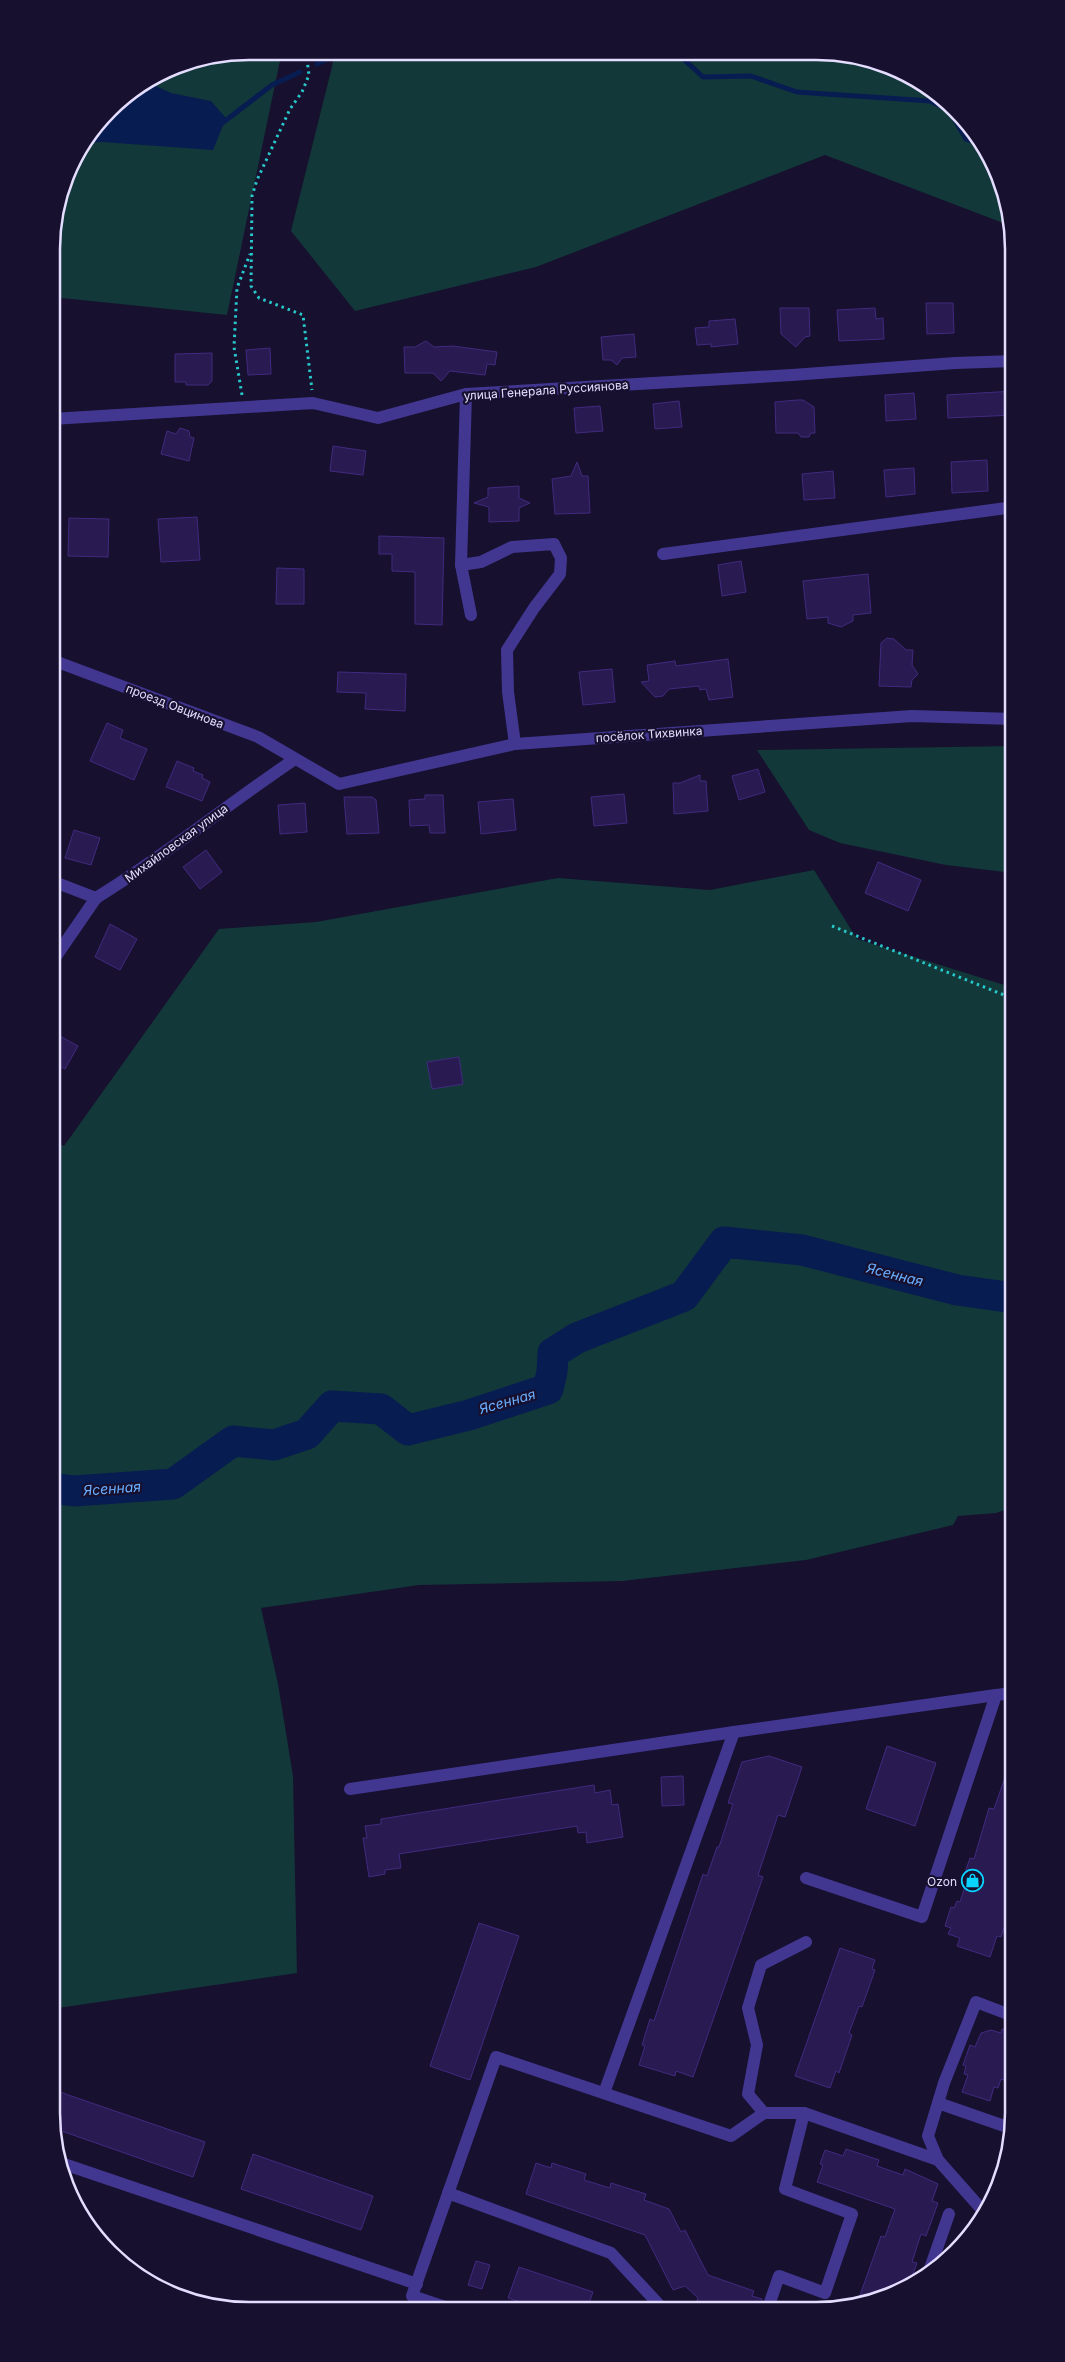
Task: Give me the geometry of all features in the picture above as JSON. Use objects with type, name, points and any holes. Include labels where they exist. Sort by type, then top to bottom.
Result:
[{"type":"street","name":"улица Генерала Руссиянова","points":[[60,420],[313,403],[378,418],[466,394],[1005,361]]},
{"type":"street","points":[[466,394],[461,565],[471,614]]},
{"type":"street","points":[[662,554],[1005,508]]},
{"type":"street","points":[[461,565],[481,562],[512,547],[554,544],[561,558],[560,574],[534,608],[506,650],[508,692],[515,744]]},
{"type":"street","name":"проезд Овцинова","points":[[60,663],[258,737],[295,759]]},
{"type":"street","name":"посёлок Тихвинка","points":[[295,759],[339,784],[515,744],[912,716],[1005,719]]},
{"type":"street","name":"Михайловская улица","points":[[96,898],[126,880],[246,792],[295,759]]},
{"type":"street","points":[[60,884],[96,898],[60,950]]},
{"type":"street","points":[[350,1789],[1005,1694]]},
{"type":"street","points":[[806,1878],[922,1916],[996,1695]]},
{"type":"street","points":[[604,2093],[734,1732]]},
{"type":"street","points":[[764,2113],[748,2094],[757,2045],[748,2008],[761,1965],[806,1942]]},
{"type":"street","points":[[980,2207],[938,2160],[928,2136],[938,2103],[976,2002],[1005,2013]]},
{"type":"street","points":[[430,2302],[412,2296],[496,2057],[731,2136],[764,2113],[804,2113],[938,2160]]},
{"type":"street","points":[[938,2103],[1005,2126]]},
{"type":"street","points":[[770,2302],[779,2276],[824,2293],[852,2214],[785,2189],[804,2113]]},
{"type":"street","points":[[67,2165],[417,2284]]},
{"type":"street","points":[[448,2193],[612,2253],[657,2302]]},
{"type":"street","points":[[932,2262],[949,2214]]},
{"type":"path","points":[[307,60],[309,75],[302,92],[290,109],[257,180],[252,196],[251,286],[259,298],[303,315],[313,403]]},
{"type":"path","points":[[245,408],[234,346],[237,288],[251,251]]},
{"type":"path","points":[[832,926],[1005,995]]},
{"type":"green space","points":[[237,60],[280,60],[227,315],[60,298],[60,237],[66,200],[79,165],[99,134],[115,115],[154,85],[200,66]]},
{"type":"green space","points":[[333,60],[828,60],[865,66],[900,79],[910,85],[941,107],[958,124],[986,165],[999,200],[1003,223],[825,155],[536,267],[355,311],[291,231]]},
{"type":"green space","points":[[1005,746],[1005,872],[946,865],[840,843],[809,830],[757,750]]},
{"type":"green space","points":[[814,870],[857,939],[1005,985],[1005,1510],[996,1513],[958,1516],[953,1525],[806,1560],[622,1581],[419,1585],[261,1608],[278,1684],[293,1776],[297,1973],[60,2008],[60,1144],[64,1146],[219,929],[316,922],[558,878],[710,890]]},
{"type":"water","points":[[154,85],[171,93],[211,101],[226,118],[213,150],[93,143],[115,115]]},
{"type":"building","points":[[926,303],[953,303],[954,333],[927,334]]},
{"type":"building","points":[[780,308],[809,308],[810,336],[805,337],[796,347],[781,334]]},
{"type":"building","points":[[875,308],[876,319],[883,318],[884,339],[839,341],[837,310]]},
{"type":"building","points":[[735,319],[738,344],[711,347],[711,344],[697,345],[695,328],[709,327],[709,321]]},
{"type":"building","points":[[634,334],[636,357],[622,358],[617,365],[611,360],[603,360],[601,337]]},
{"type":"building","points":[[426,341],[434,347],[453,346],[497,352],[495,365],[487,364],[485,375],[450,371],[441,381],[433,373],[405,373],[404,347],[415,347]]},
{"type":"building","points":[[270,348],[271,374],[248,375],[246,350]]},
{"type":"building","points":[[212,353],[212,381],[208,385],[186,385],[186,382],[175,382],[175,354]]},
{"type":"building","points":[[1005,392],[1005,415],[948,418],[947,395]]},
{"type":"building","points":[[914,393],[916,419],[886,421],[885,395]]},
{"type":"building","points":[[803,400],[814,407],[815,433],[811,433],[809,437],[801,437],[798,433],[776,433],[775,402]]},
{"type":"building","points":[[679,401],[682,427],[655,429],[653,404]]},
{"type":"building","points":[[600,406],[603,431],[576,433],[574,408]]},
{"type":"building","points":[[180,428],[189,431],[190,437],[194,438],[189,461],[161,454],[167,431],[176,434]]},
{"type":"building","points":[[333,446],[366,451],[363,475],[330,471]]},
{"type":"building","points":[[987,460],[988,491],[952,493],[951,462]]},
{"type":"building","points":[[577,462],[582,476],[588,476],[590,513],[555,514],[552,479],[571,476]]},
{"type":"building","points":[[914,468],[915,494],[886,497],[884,470]]},
{"type":"building","points":[[833,471],[835,498],[804,500],[802,474]]},
{"type":"building","points":[[519,486],[519,498],[530,503],[519,508],[519,521],[489,522],[489,507],[474,503],[488,497],[488,488]]},
{"type":"building","points":[[197,517],[200,560],[161,562],[158,519]]},
{"type":"building","points":[[69,518],[109,519],[108,557],[68,556]]},
{"type":"building","points":[[379,536],[444,538],[442,625],[415,624],[415,572],[392,571],[392,554],[379,554]]},
{"type":"building","points":[[741,561],[746,592],[722,596],[718,565]]},
{"type":"building","points":[[277,568],[304,569],[304,604],[276,604]]},
{"type":"building","points":[[868,574],[871,613],[853,615],[853,621],[841,627],[828,623],[828,617],[807,619],[803,581]]},
{"type":"building","points":[[887,638],[894,639],[906,650],[913,650],[912,665],[918,674],[912,680],[911,687],[879,686],[881,643]]},
{"type":"building","points":[[728,659],[733,697],[709,700],[706,689],[700,690],[699,686],[669,689],[663,696],[655,697],[641,682],[649,681],[647,665],[675,661],[676,666]]},
{"type":"building","points":[[612,669],[615,702],[583,705],[579,672]]},
{"type":"building","points":[[338,672],[406,674],[405,711],[365,709],[366,693],[337,692]]},
{"type":"building","points":[[107,723],[123,730],[120,738],[147,749],[134,780],[90,761]]},
{"type":"building","points":[[177,761],[194,768],[193,771],[203,775],[202,778],[210,782],[202,801],[166,787]]},
{"type":"building","points":[[758,769],[765,792],[739,800],[732,776]]},
{"type":"building","points":[[700,775],[700,781],[706,781],[708,811],[674,814],[673,783],[680,783]]},
{"type":"building","points":[[624,794],[627,823],[594,826],[591,797]]},
{"type":"building","points":[[425,795],[443,795],[445,833],[430,833],[429,825],[410,826],[409,800],[425,799]]},
{"type":"building","points":[[344,797],[372,797],[376,800],[379,833],[347,834]]},
{"type":"building","points":[[513,799],[516,830],[481,834],[478,802]]},
{"type":"building","points":[[305,803],[307,832],[280,834],[278,805]]},
{"type":"building","points":[[74,830],[100,838],[91,865],[65,858]]},
{"type":"building","points":[[206,850],[222,872],[200,889],[183,867]]},
{"type":"building","points":[[878,862],[921,880],[908,911],[865,893]]},
{"type":"building","points":[[110,924],[137,939],[120,970],[95,957]]},
{"type":"building","points":[[60,1036],[78,1046],[65,1069],[60,1066]]},
{"type":"building","points":[[459,1057],[463,1084],[432,1089],[427,1062]]},
{"type":"building","points":[[887,1746],[936,1763],[915,1826],[866,1809]]},
{"type":"building","points":[[769,1756],[802,1767],[785,1817],[778,1815],[758,1875],[763,1877],[693,2077],[676,2071],[675,2076],[639,2065],[645,2046],[642,2045],[650,2019],[654,2021],[703,1874],[707,1876],[717,1847],[719,1847],[733,1804],[728,1803],[742,1762]]},
{"type":"building","points":[[683,1776],[684,1805],[662,1806],[661,1777]]},
{"type":"building","points":[[1005,1777],[1005,1925],[1001,1937],[997,1936],[990,1957],[957,1946],[960,1938],[948,1934],[951,1928],[945,1926],[951,1907],[954,1908],[957,1901],[960,1902],[968,1877],[964,1875],[970,1858],[974,1859],[989,1808],[994,1809]]},
{"type":"building","points":[[594,1785],[595,1793],[610,1790],[612,1805],[618,1804],[623,1837],[587,1843],[586,1832],[578,1833],[577,1826],[399,1854],[401,1868],[385,1870],[385,1874],[369,1877],[363,1838],[367,1838],[365,1826],[381,1824],[381,1819]]},
{"type":"building","points":[[479,1923],[519,1936],[470,2080],[430,2066]]},
{"type":"building","points":[[840,1948],[875,1960],[872,1969],[875,1970],[862,2007],[859,2006],[849,2033],[852,2035],[839,2073],[836,2071],[830,2088],[795,2076]]},
{"type":"building","points":[[1002,2029],[1005,2030],[1005,2080],[1001,2079],[998,2088],[994,2087],[990,2101],[962,2092],[968,2075],[964,2074],[966,2066],[963,2065],[970,2045],[975,2047],[981,2033],[991,2030],[1001,2033]]},
{"type":"building","points":[[60,2092],[205,2142],[193,2177],[61,2131]]},
{"type":"building","points":[[846,2149],[879,2160],[877,2166],[903,2175],[905,2169],[938,2184],[932,2201],[938,2203],[926,2236],[921,2234],[912,2262],[917,2263],[912,2275],[888,2288],[859,2297],[881,2236],[885,2237],[895,2209],[817,2182],[823,2165],[820,2164],[825,2150],[843,2156]]},
{"type":"building","points":[[253,2154],[373,2196],[361,2230],[241,2189]]},
{"type":"building","points":[[536,2163],[551,2168],[552,2163],[586,2174],[584,2180],[610,2188],[611,2183],[646,2194],[644,2200],[669,2209],[681,2232],[685,2230],[708,2275],[754,2291],[752,2296],[762,2299],[762,2302],[697,2302],[698,2298],[685,2286],[673,2290],[645,2235],[526,2194]]},
{"type":"building","points":[[476,2261],[490,2265],[482,2289],[468,2285]]},
{"type":"building","points":[[519,2267],[593,2292],[589,2302],[520,2302],[508,2298]]},
{"type":"waterway","points":[[317,64],[325,60]]},
{"type":"waterway","points":[[685,60],[703,77],[751,76],[797,92],[930,101],[939,105]]},
{"type":"waterway","points":[[219,123],[221,124],[272,85],[300,72]]},
{"type":"waterway","points":[[956,121],[966,139],[970,140]]},
{"type":"waterway","name":"Ясенная","points":[[60,1489],[74,1491],[173,1484],[233,1441],[274,1445],[307,1434],[332,1406],[381,1409],[408,1430],[469,1415],[548,1389],[552,1372],[553,1353],[577,1338],[684,1296],[724,1242],[802,1250],[957,1290],[1005,1297]]},
{"type":"place","name":"Ozon","points":[[973,1881]]}]
